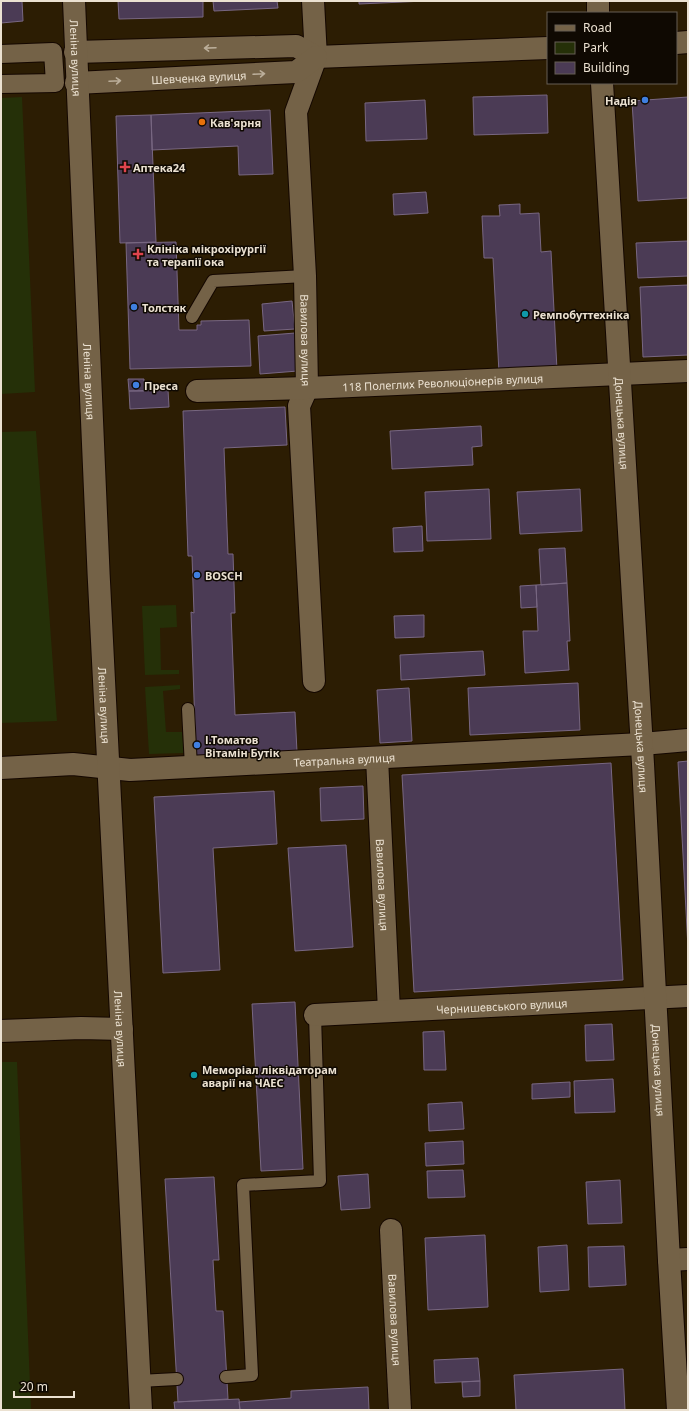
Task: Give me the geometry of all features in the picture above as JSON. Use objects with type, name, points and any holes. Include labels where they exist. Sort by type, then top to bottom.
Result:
[{"type":"street","name":"Леніна вулиця","points":[[74,1],[76,83],[108,767],[140,1410]]},
{"type":"street","name":"Вавилова вулиця","points":[[312,1],[316,57],[296,112],[305,276],[307,388],[299,406],[314,681]]},
{"type":"street","points":[[598,1],[598,12]]},
{"type":"street","points":[[677,43],[688,42]]},
{"type":"street","points":[[76,52],[296,46],[316,57],[547,48]]},
{"type":"street","points":[[1,54],[53,52],[55,83],[1,84]]},
{"type":"street","name":"Шевченка вулиця","points":[[76,83],[296,72],[316,57]]},
{"type":"street","name":"Донецька вулиця","points":[[602,84],[642,744],[655,998],[678,1260],[678,1410]]},
{"type":"street","name":"118 Полеглих Революціонерів вулиця","points":[[197,391],[307,388],[688,371]]},
{"type":"street","name":"Театральна вулиця","points":[[1,768],[73,764],[130,770],[642,744],[688,740]]},
{"type":"street","name":"Вавилова вулиця","points":[[376,758],[389,1011]]},
{"type":"street","name":"Чернишевського вулиця","points":[[315,1015],[688,996]]},
{"type":"street","points":[[1,1031],[81,1028],[122,1029]]},
{"type":"street","name":"Вавилова вулиця","points":[[391,1230],[400,1410]]},
{"type":"lane","points":[[192,317],[213,281],[305,276]]},
{"type":"lane","points":[[188,709],[191,767]]},
{"type":"lane","points":[[226,1376],[252,1375],[243,1185],[320,1181],[315,1015]]},
{"type":"lane","points":[[139,1381],[177,1379]]},
{"type":"green space","points":[[22,97],[35,392],[1,394],[1,98]]},
{"type":"green space","points":[[36,431],[57,721],[1,723],[1,432]]},
{"type":"green space","points":[[176,605],[177,627],[160,628],[161,670],[179,670],[179,674],[145,675],[142,606]]},
{"type":"green space","points":[[180,685],[180,689],[163,691],[166,732],[182,732],[184,753],[149,754],[145,687]]},
{"type":"green space","points":[[1,1062],[17,1062],[31,1410],[1,1410]]},
{"type":"building","points":[[1,1],[22,1],[23,21],[1,23]]},
{"type":"building","points":[[118,1],[203,1],[203,17],[119,19]]},
{"type":"building","points":[[213,1],[277,1],[278,8],[214,11]]},
{"type":"building","points":[[359,1],[425,1],[359,4]]},
{"type":"building","points":[[547,95],[548,133],[474,135],[473,97]]},
{"type":"building","points":[[688,97],[688,198],[638,201],[632,101]]},
{"type":"building","points":[[425,100],[427,139],[366,141],[365,103]]},
{"type":"building","points":[[270,110],[273,174],[239,175],[238,146],[152,150],[151,115]]},
{"type":"building","points":[[151,115],[156,242],[120,243],[116,116]]},
{"type":"building","points":[[426,192],[428,213],[394,215],[393,194]]},
{"type":"building","name":"Ремпобуттехніка","points":[[520,204],[520,214],[539,213],[541,252],[551,251],[557,370],[499,373],[493,258],[484,258],[482,216],[500,216],[499,205]]},
{"type":"building","points":[[688,241],[688,276],[638,278],[636,243]]},
{"type":"building","points":[[176,242],[179,330],[197,330],[197,325],[201,325],[201,321],[249,320],[251,366],[130,369],[126,243]]},
{"type":"building","points":[[688,285],[688,355],[643,357],[640,287]]},
{"type":"building","points":[[292,301],[295,329],[264,331],[262,304]]},
{"type":"building","points":[[295,333],[298,371],[260,374],[258,336]]},
{"type":"building","name":"Преса","points":[[128,379],[144,379],[144,391],[129,391]]},
{"type":"building","points":[[168,390],[169,407],[130,409],[129,391]]},
{"type":"building","points":[[285,407],[287,445],[224,448],[228,554],[233,554],[235,613],[231,613],[235,715],[295,712],[297,752],[196,756],[191,612],[194,613],[192,556],[188,556],[183,411]]},
{"type":"building","points":[[481,426],[482,446],[472,447],[473,465],[392,469],[390,431]]},
{"type":"building","points":[[489,489],[491,539],[427,541],[425,492]]},
{"type":"building","points":[[580,489],[582,531],[520,534],[517,492]]},
{"type":"building","points":[[422,526],[423,551],[394,552],[393,528]]},
{"type":"building","points":[[565,548],[567,583],[541,585],[539,549]]},
{"type":"building","points":[[567,583],[570,641],[567,641],[569,670],[525,673],[523,631],[538,631],[536,585]]},
{"type":"building","points":[[536,585],[537,607],[521,608],[520,586]]},
{"type":"building","points":[[424,615],[424,637],[395,638],[394,616]]},
{"type":"building","points":[[483,651],[485,675],[401,680],[400,655]]},
{"type":"building","points":[[578,683],[580,730],[470,735],[468,688]]},
{"type":"building","points":[[409,688],[412,741],[380,743],[377,690]]},
{"type":"building","points":[[688,761],[688,948],[678,762]]},
{"type":"building","points":[[611,763],[623,980],[414,992],[402,775]]},
{"type":"building","points":[[363,786],[364,819],[321,821],[320,788]]},
{"type":"building","points":[[274,791],[277,844],[213,848],[220,970],[163,973],[154,797]]},
{"type":"building","points":[[346,845],[353,947],[295,951],[288,848]]},
{"type":"building","points":[[295,1002],[303,1169],[261,1171],[252,1004]]},
{"type":"building","points":[[612,1024],[614,1060],[586,1061],[585,1025]]},
{"type":"building","points":[[444,1031],[446,1070],[424,1070],[423,1032]]},
{"type":"building","points":[[613,1079],[615,1112],[575,1113],[574,1081]]},
{"type":"building","points":[[570,1082],[570,1097],[532,1099],[532,1084]]},
{"type":"building","points":[[462,1102],[464,1129],[429,1131],[428,1104]]},
{"type":"building","points":[[463,1141],[464,1164],[426,1166],[425,1143]]},
{"type":"building","points":[[463,1170],[465,1197],[428,1198],[427,1171]]},
{"type":"building","points":[[368,1174],[370,1208],[341,1210],[338,1176]]},
{"type":"building","points":[[214,1177],[219,1260],[213,1260],[216,1311],[223,1311],[228,1399],[178,1402],[165,1179]]},
{"type":"building","points":[[620,1180],[622,1223],[588,1224],[586,1182]]},
{"type":"building","points":[[485,1235],[488,1307],[428,1310],[425,1238]]},
{"type":"building","points":[[567,1245],[569,1290],[540,1292],[538,1247]]},
{"type":"building","points":[[624,1246],[626,1285],[589,1287],[588,1247]]},
{"type":"building","points":[[478,1358],[480,1381],[435,1383],[434,1360]]},
{"type":"building","points":[[623,1369],[625,1410],[516,1410],[514,1375]]},
{"type":"building","points":[[480,1381],[480,1396],[463,1397],[462,1382]]},
{"type":"building","points":[[368,1387],[369,1410],[240,1410],[239,1402],[291,1398],[291,1391]]},
{"type":"building","points":[[239,1399],[240,1410],[175,1410],[174,1402]]},
{"type":"place","name":"Надія","points":[[645,100]]},
{"type":"place","name":"Кав'ярня","points":[[202,122]]},
{"type":"place","name":"Аптека24","points":[[125,167]]},
{"type":"place","name":"Клініка мікрохірургії та терапії ока","points":[[138,254]]},
{"type":"place","name":"Толстяк","points":[[134,307]]},
{"type":"place","name":"Ремпобуттехніка","points":[[525,314]]},
{"type":"place","name":"Преса","points":[[136,385]]},
{"type":"place","name":"BOSCH","points":[[197,575]]},
{"type":"place","name":"І.Томатов Вітамін Бутік","points":[[197,745]]},
{"type":"place","name":"Меморіал ліквідаторам аварії на ЧАЕС","points":[[194,1075]]}]
